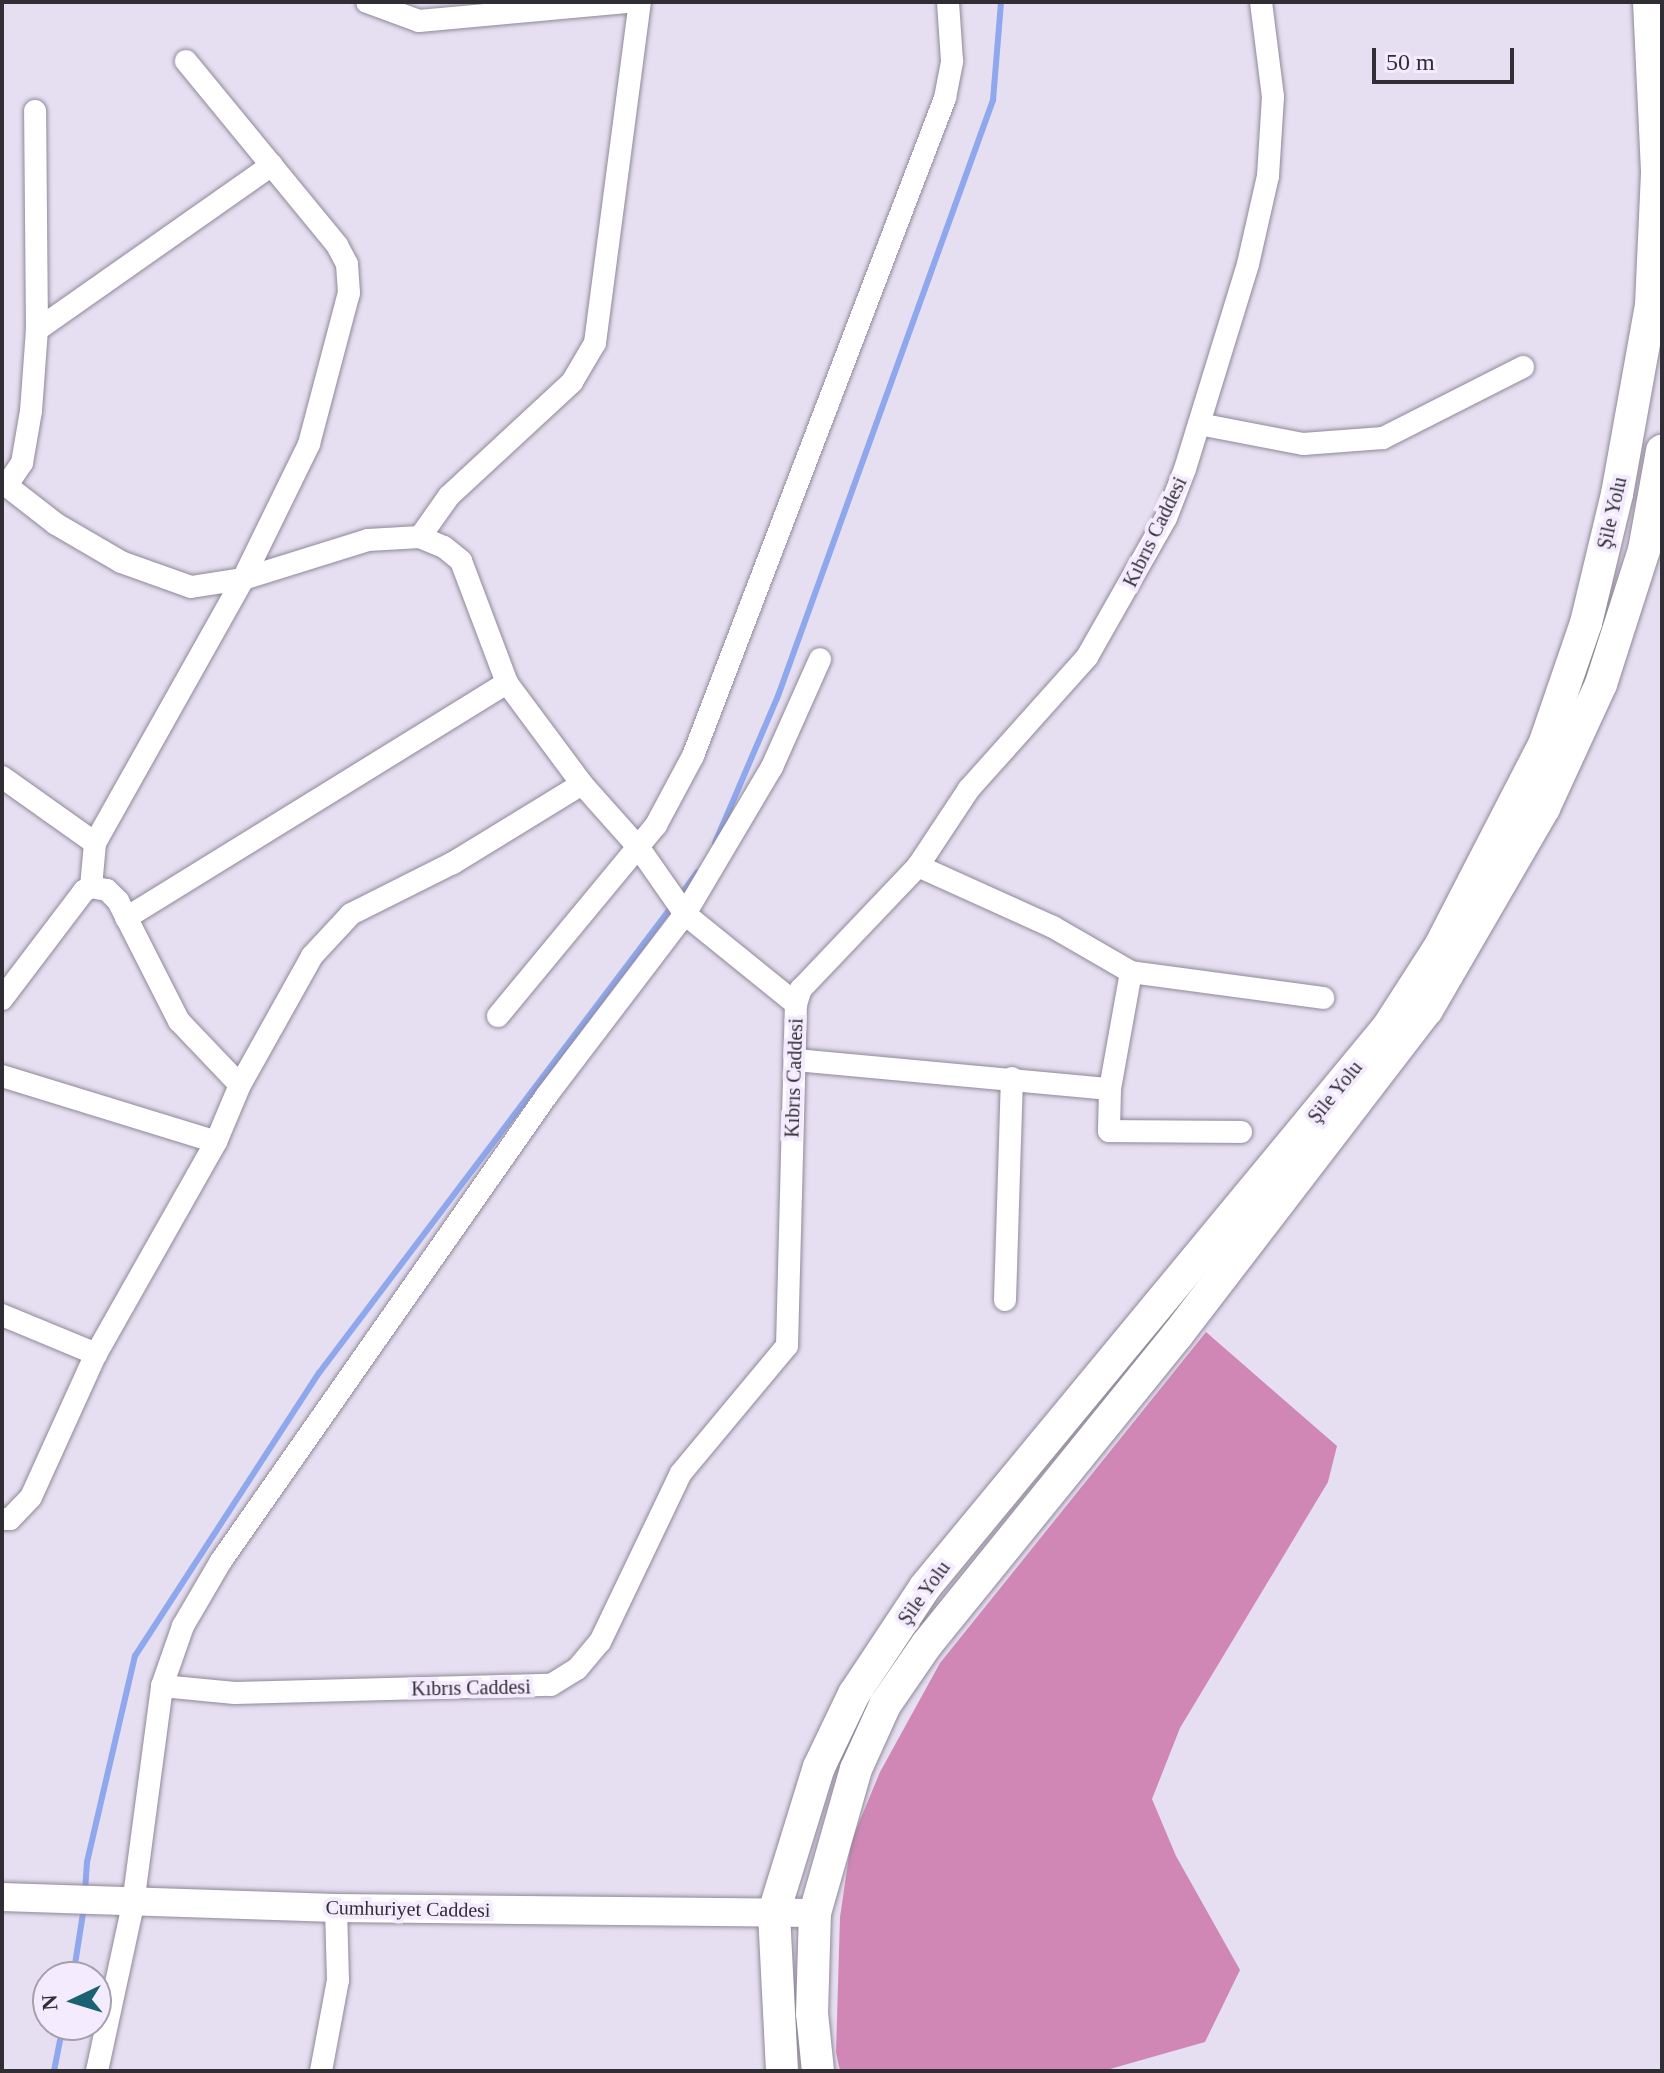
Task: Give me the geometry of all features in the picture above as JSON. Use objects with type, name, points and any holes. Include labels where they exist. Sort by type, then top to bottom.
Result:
[{"type":"highway","name":"Şile Yolu","points":[[782,2071],[774,1912],[819,1767],[854,1694],[925,1587],[1388,1027],[1439,948],[1544,745],[1586,623],[1651,305],[1657,171],[1649,2]]},
{"type":"highway","name":"Şile Yolu","points":[[818,2071],[812,2013],[815,1913],[856,1769],[902,1680],[1418,1022],[1477,928],[1544,808],[1601,684],[1644,550],[1662,451]]},
{"type":"main road","name":"Cumhuriyet Caddesi","points":[[2,1897],[122,1904],[815,1913]]},
{"type":"street","points":[[367,2],[421,11],[629,2]]},
{"type":"street","points":[[420,537],[449,496],[572,382],[595,343],[640,2]]},
{"type":"street","points":[[498,1016],[639,848],[678,788],[708,720],[733,641],[945,98],[952,61],[948,2]]},
{"type":"street","name":"Kıbrıs Caddesi","points":[[162,1686],[235,1693],[535,1687],[564,1680],[600,1642],[681,1473],[787,1346],[796,1004],[811,973],[918,866],[969,789],[1068,680],[1107,627],[1166,518],[1199,424],[1268,176],[1273,97],[1261,2]]},
{"type":"street","points":[[2,999],[91,887],[95,843],[243,579],[309,444],[349,293],[347,264],[337,245],[186,61]]},
{"type":"street","points":[[35,111],[37,330],[25,452],[4,484],[56,524],[148,574],[191,587],[243,579],[368,540],[420,537],[461,561],[507,683],[582,784],[639,848],[685,914],[796,1004]]},
{"type":"street","points":[[37,330],[272,165]]},
{"type":"street","points":[[1199,424],[1303,444],[1383,438],[1523,367]]},
{"type":"street","points":[[97,2071],[122,1904],[162,1686],[183,1626],[221,1561],[547,1095],[685,914],[772,767],[820,659]]},
{"type":"street","points":[[126,918],[507,683]]},
{"type":"street","points":[[2,777],[95,843]]},
{"type":"street","points":[[2,1519],[10,1519],[31,1497],[96,1354],[216,1142],[240,1085],[312,956],[351,914],[453,863],[582,784]]},
{"type":"street","points":[[918,866],[1053,927],[1131,972],[1323,998]]},
{"type":"street","points":[[91,887],[107,890],[126,918],[179,1021],[240,1085]]},
{"type":"street","points":[[1131,972],[1110,1089],[1109,1131],[1241,1132]]},
{"type":"street","points":[[796,1060],[1110,1089]]},
{"type":"street","points":[[2,1076],[216,1142]]},
{"type":"street","points":[[1005,1300],[1012,1078]]},
{"type":"street","points":[[2,1315],[96,1354]]},
{"type":"street","points":[[321,2071],[338,1980],[336,1908]]},
{"type":"shaded area","points":[[1206,1332],[1337,1446],[1328,1482],[1180,1728],[1152,1799],[1176,1856],[1240,1970],[1205,2042],[1103,2071],[840,2071],[836,2052],[840,1917],[851,1842],[880,1772],[940,1663]]},
{"type":"waterway","points":[[715,843],[778,696],[993,100],[1001,2]]},
{"type":"waterway","points":[[680,896],[697,873]]},
{"type":"waterway","points":[[85,1891],[87,1862],[135,1656],[319,1373],[673,905]]},
{"type":"waterway","points":[[76,1961],[84,1907]]},
{"type":"waterway","points":[[54,2071],[60,2041]]}]
